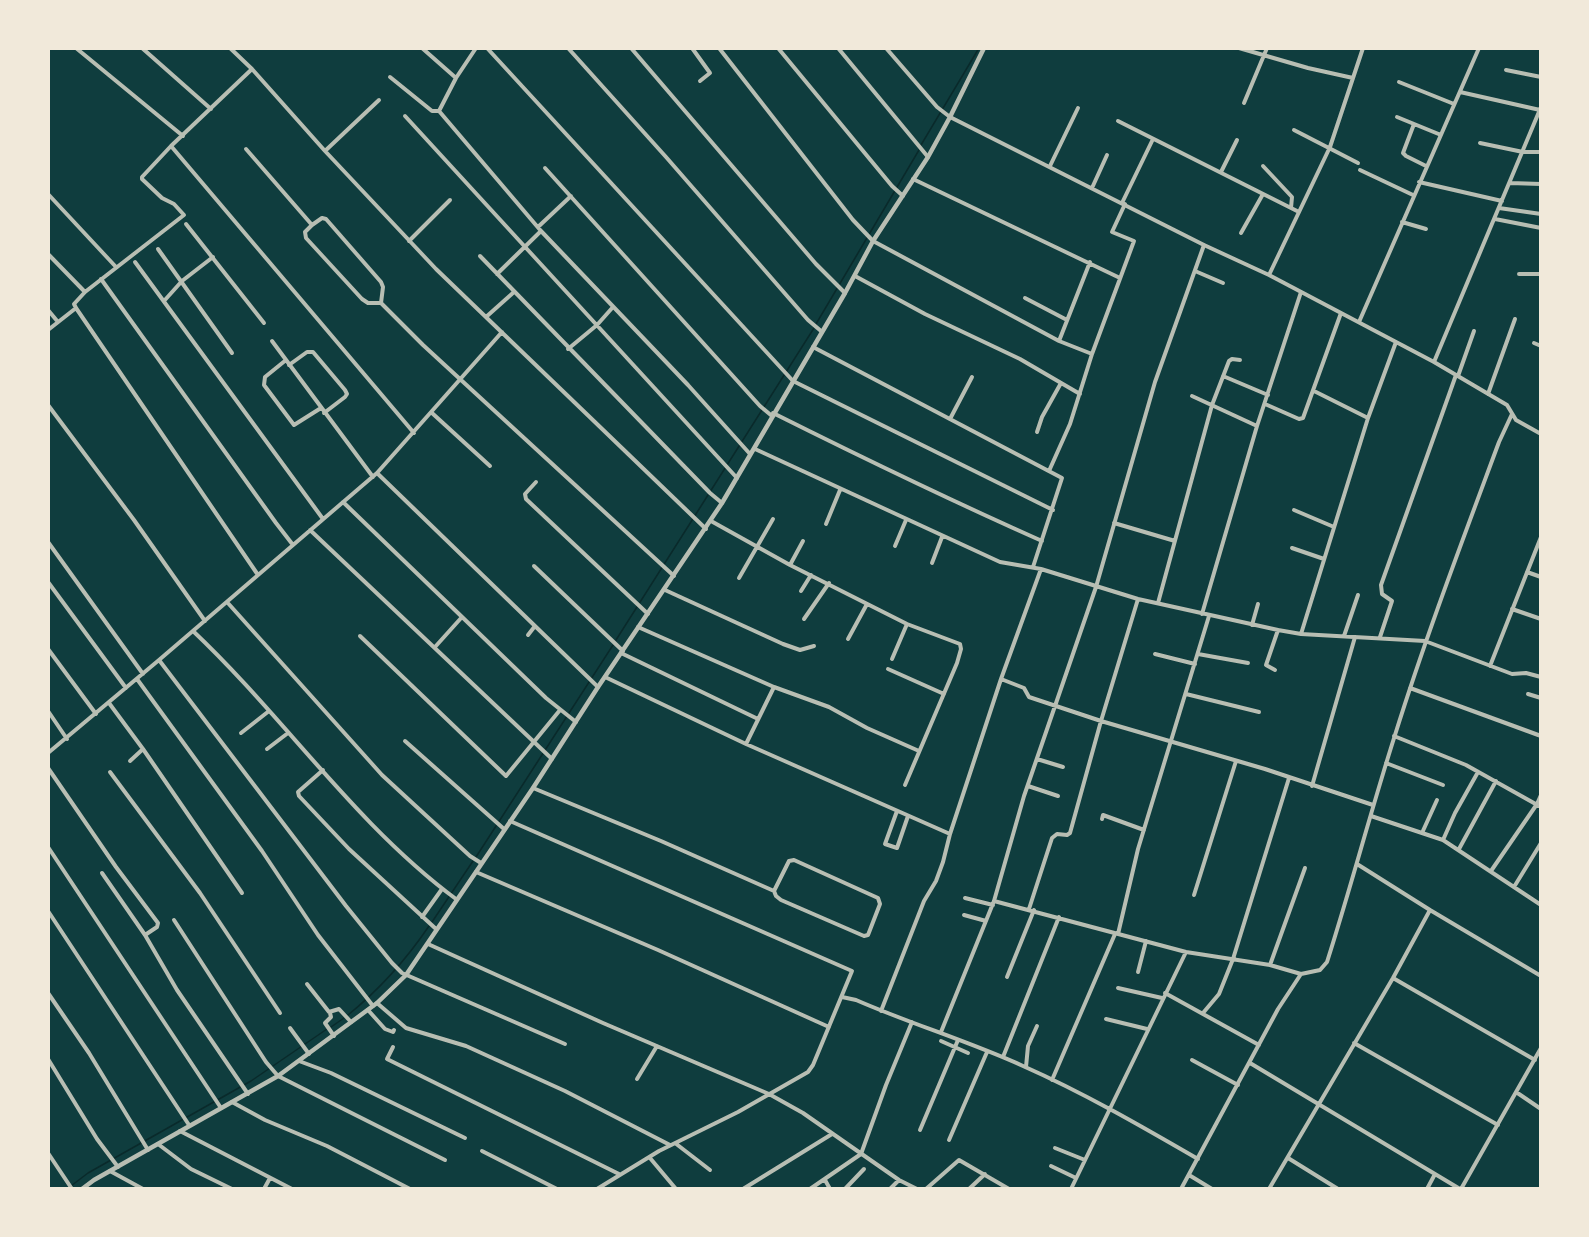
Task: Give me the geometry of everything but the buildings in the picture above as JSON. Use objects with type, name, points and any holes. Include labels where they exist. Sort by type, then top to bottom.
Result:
[{"type":"street","points":[[76,48],[183,136]]},
{"type":"street","points":[[142,48],[211,109]]},
{"type":"street","points":[[230,48],[252,69],[409,241],[704,527]]},
{"type":"street","points":[[422,48],[456,78]]},
{"type":"street","points":[[439,111],[456,78],[476,48]]},
{"type":"street","points":[[487,48],[791,379],[1053,510]]},
{"type":"street","points":[[568,48],[808,320],[820,330]]},
{"type":"street","points":[[631,48],[844,292]]},
{"type":"street","points":[[692,48],[710,73],[700,81]]},
{"type":"street","points":[[719,48],[872,240],[1059,341],[1092,354]]},
{"type":"street","points":[[778,48],[901,194]]},
{"type":"street","points":[[838,48],[928,157]]},
{"type":"street","points":[[886,48],[937,107],[948,116],[1359,322],[1488,393],[1508,406],[1516,420],[1541,434]]},
{"type":"street","points":[[82,1189],[116,1165],[148,1150],[188,1124],[232,1102],[299,1061],[308,1052],[373,1006],[404,974],[428,944],[434,927],[475,872],[501,827],[509,821],[533,788],[596,686],[605,677],[646,612],[665,590],[673,574],[738,478],[791,379],[855,276],[872,240],[928,157],[984,48]]},
{"type":"street","points":[[1239,48],[1353,78]]},
{"type":"street","points":[[1244,103],[1267,48]]},
{"type":"street","points":[[1269,275],[1330,147],[1363,48]]},
{"type":"street","points":[[1359,322],[1479,48]]},
{"type":"street","points":[[252,69],[171,146],[142,178],[158,195],[174,204],[184,215],[101,279],[74,304],[258,575]]},
{"type":"street","points":[[1506,70],[1541,77]]},
{"type":"street","points":[[390,77],[432,111],[439,111],[540,229],[751,455]]},
{"type":"street","points":[[1400,82],[1454,104]]},
{"type":"street","points":[[1434,363],[1540,108],[1460,92]]},
{"type":"street","points":[[325,151],[379,100]]},
{"type":"street","points":[[1050,166],[1078,108]]},
{"type":"street","points":[[405,116],[738,478]]},
{"type":"street","points":[[1397,117],[1441,135]]},
{"type":"street","points":[[1118,121],[1299,212]]},
{"type":"street","points":[[1414,124],[1403,153],[1426,166]]},
{"type":"street","points":[[1294,130],[1358,163]]},
{"type":"street","points":[[1049,471],[1071,424],[1092,354],[1134,242],[1112,232],[1153,139]]},
{"type":"street","points":[[1221,172],[1237,140]]},
{"type":"street","points":[[1480,143],[1523,152],[1541,152]]},
{"type":"street","points":[[171,146],[414,433]]},
{"type":"street","points":[[246,149],[312,225]]},
{"type":"street","points":[[1092,188],[1107,155]]},
{"type":"street","points":[[1263,166],[1291,195],[1293,200],[1291,208]]},
{"type":"street","points":[[545,168],[767,412],[1042,542]]},
{"type":"street","points":[[1360,170],[1413,195]]},
{"type":"street","points":[[913,178],[1120,278]]},
{"type":"street","points":[[1419,182],[1502,201]]},
{"type":"street","points":[[1510,183],[1541,184]]},
{"type":"street","points":[[48,194],[116,267]]},
{"type":"street","points":[[1241,233],[1263,194]]},
{"type":"street","points":[[497,274],[525,248],[571,196]]},
{"type":"street","points":[[409,241],[450,200]]},
{"type":"street","points":[[1499,208],[1541,214]]},
{"type":"street","points":[[381,303],[383,287],[381,282],[326,219],[322,218],[312,225],[305,232],[306,238],[364,301],[381,303],[673,574]]},
{"type":"street","points":[[1495,219],[1541,228]]},
{"type":"street","points":[[1402,222],[1426,229]]},
{"type":"street","points":[[186,224],[264,323]]},
{"type":"street","points":[[941,1032],[993,903],[1028,786],[1096,587],[1155,382],[1204,245]]},
{"type":"street","points":[[158,249],[232,353]]},
{"type":"street","points":[[48,254],[85,292]]},
{"type":"street","points":[[480,256],[568,349],[722,503]]},
{"type":"street","points":[[164,301],[182,281],[213,257]]},
{"type":"street","points":[[135,262],[323,519]]},
{"type":"street","points":[[1059,341],[1090,262]]},
{"type":"street","points":[[1195,271],[1223,283]]},
{"type":"street","points":[[1519,274],[1541,274]]},
{"type":"street","points":[[855,276],[925,314],[1020,359],[1080,394]]},
{"type":"street","points":[[101,279],[293,545]]},
{"type":"street","points":[[486,317],[514,292]]},
{"type":"street","points":[[1202,614],[1257,426],[1301,292]]},
{"type":"street","points":[[1025,298],[1067,320]]},
{"type":"street","points":[[568,349],[597,325],[613,307]]},
{"type":"street","points":[[48,330],[76,308]]},
{"type":"street","points":[[48,310],[58,322]]},
{"type":"street","points":[[1265,404],[1302,419],[1341,313]]},
{"type":"street","points":[[1488,393],[1515,319]]},
{"type":"street","points":[[1380,637],[1392,602],[1382,594],[1381,585],[1474,331]]},
{"type":"street","points":[[48,753],[373,477],[502,332]]},
{"type":"street","points":[[272,341],[373,477]]},
{"type":"street","points":[[1301,634],[1368,418],[1396,342]]},
{"type":"street","points":[[1534,343],[1541,346]]},
{"type":"street","points":[[812,347],[1060,477],[1063,480],[1033,567]]},
{"type":"street","points":[[289,365],[307,352],[313,351],[345,390],[347,394],[345,398],[324,413]]},
{"type":"street","points":[[286,360],[265,378],[264,386],[294,425],[321,408]]},
{"type":"street","points":[[1158,603],[1212,405],[1230,360],[1240,360]]},
{"type":"street","points":[[950,419],[972,376]]},
{"type":"street","points":[[1223,376],[1268,395]]},
{"type":"street","points":[[1037,432],[1061,383]]},
{"type":"street","points":[[1314,391],[1368,418]]},
{"type":"street","points":[[1192,396],[1257,426]]},
{"type":"street","points":[[48,405],[134,520],[205,621]]},
{"type":"street","points":[[432,413],[490,466]]},
{"type":"street","points":[[965,898],[1032,910],[1186,952],[1270,964],[1301,974],[1320,970],[1325,964],[1357,864],[1394,736],[1425,641],[1499,442],[1512,414]]},
{"type":"street","points":[[755,449],[1000,562],[1041,569],[1138,599],[1278,630],[1301,634],[1425,641],[1512,674],[1526,673],[1541,677]]},
{"type":"street","points":[[377,473],[596,686]]},
{"type":"street","points":[[536,482],[525,494],[526,499],[646,612]]},
{"type":"street","points":[[826,525],[840,490]]},
{"type":"street","points":[[343,502],[564,714],[575,721]]},
{"type":"street","points":[[1294,510],[1334,527]]},
{"type":"street","points":[[739,578],[773,519]]},
{"type":"street","points":[[895,546],[906,520]]},
{"type":"street","points":[[711,521],[867,604],[907,624],[950,639],[961,646],[957,663],[905,785]]},
{"type":"street","points":[[1114,523],[1175,541]]},
{"type":"street","points":[[310,530],[550,758]]},
{"type":"street","points":[[932,563],[942,537]]},
{"type":"street","points":[[1490,666],[1541,537]]},
{"type":"street","points":[[790,565],[803,541]]},
{"type":"street","points":[[48,542],[143,674]]},
{"type":"street","points":[[1292,548],[1324,559]]},
{"type":"street","points":[[534,566],[621,651],[758,719]]},
{"type":"street","points":[[881,1011],[924,901],[936,881],[1001,679],[1041,569]]},
{"type":"street","points":[[1527,572],[1541,578]]},
{"type":"street","points":[[801,591],[810,575]]},
{"type":"street","points":[[48,582],[126,688]]},
{"type":"street","points":[[804,619],[829,583]]},
{"type":"street","points":[[665,590],[783,644],[800,650],[814,646]]},
{"type":"street","points":[[1344,636],[1358,594]]},
{"type":"street","points":[[1007,977],[1032,910],[1051,841],[1058,834],[1070,833],[1138,599]]},
{"type":"street","points":[[227,602],[382,775],[479,862]]},
{"type":"street","points":[[848,639],[867,604]]},
{"type":"street","points":[[1252,625],[1258,604]]},
{"type":"street","points":[[1512,609],[1541,619]]},
{"type":"street","points":[[1052,1080],[1116,934],[1144,830],[1209,616]]},
{"type":"street","points":[[435,647],[462,617]]},
{"type":"street","points":[[892,659],[907,624]]},
{"type":"street","points":[[528,634],[535,626]]},
{"type":"street","points":[[638,627],[774,687],[829,707],[919,752]]},
{"type":"street","points":[[1275,670],[1266,665],[1278,630]]},
{"type":"street","points":[[193,631],[376,828],[454,898]]},
{"type":"street","points":[[360,636],[505,776],[560,710]]},
{"type":"street","points":[[1312,786],[1355,637]]},
{"type":"street","points":[[48,649],[96,714]]},
{"type":"street","points":[[1155,654],[1195,664]]},
{"type":"street","points":[[1198,654],[1248,663]]},
{"type":"street","points":[[159,660],[392,963],[404,974],[565,1044]]},
{"type":"street","points":[[888,669],[944,694]]},
{"type":"street","points":[[605,677],[746,744],[950,834]]},
{"type":"street","points":[[137,679],[262,851],[318,935],[373,1006],[386,1029],[393,1032],[394,1030]]},
{"type":"street","points":[[1001,679],[1024,688],[1028,696],[1101,721],[1373,805]]},
{"type":"street","points":[[746,744],[774,687]]},
{"type":"street","points":[[1410,688],[1541,736]]},
{"type":"street","points":[[1186,694],[1259,712]]},
{"type":"street","points":[[1528,694],[1541,698]]},
{"type":"street","points":[[109,703],[242,893]]},
{"type":"street","points":[[48,711],[67,739]]},
{"type":"street","points":[[241,733],[269,711]]},
{"type":"street","points":[[267,749],[288,733]]},
{"type":"street","points":[[1394,736],[1460,762],[1539,806]]},
{"type":"street","points":[[405,741],[501,827]]},
{"type":"street","points":[[130,761],[143,749]]},
{"type":"street","points":[[1037,759],[1063,767]]},
{"type":"street","points":[[1194,895],[1236,761]]},
{"type":"street","points":[[1386,763],[1443,785]]},
{"type":"street","points":[[48,768],[116,867],[158,923],[157,927],[145,935]]},
{"type":"street","points":[[323,770],[298,794],[349,849],[434,927]]},
{"type":"street","points":[[1443,840],[1478,771]]},
{"type":"street","points":[[110,772],[200,893],[280,1013]]},
{"type":"street","points":[[1203,1013],[1219,994],[1233,959],[1289,778]]},
{"type":"street","points":[[1459,849],[1496,781]]},
{"type":"street","points":[[1028,786],[1058,796]]},
{"type":"street","points":[[533,788],[774,891],[781,900],[864,936],[868,935],[880,904],[878,898],[794,860],[789,861],[774,891]]},
{"type":"street","points":[[1491,871],[1539,806],[1541,795]]},
{"type":"street","points":[[1422,833],[1437,800]]},
{"type":"street","points":[[897,811],[885,844],[897,848],[908,816]]},
{"type":"street","points":[[1102,819],[1103,815],[1144,830]]},
{"type":"street","points":[[1370,816],[1443,840],[1541,905]]},
{"type":"street","points":[[509,821],[850,970],[850,978],[808,1072],[673,1144],[597,1189]]},
{"type":"street","points":[[1514,887],[1541,843]]},
{"type":"street","points":[[48,847],[220,1107]]},
{"type":"street","points":[[1357,864],[1541,976]]},
{"type":"street","points":[[1270,964],[1305,868]]},
{"type":"street","points":[[475,872],[658,950],[829,1027]]},
{"type":"street","points":[[102,873],[145,935],[177,990],[247,1092]]},
{"type":"street","points":[[424,919],[444,890]]},
{"type":"street","points":[[1269,1189],[1393,978],[1430,910]]},
{"type":"street","points":[[48,911],[188,1124]]},
{"type":"street","points":[[964,915],[986,921]]},
{"type":"street","points":[[1003,1057],[1059,917]]},
{"type":"street","points":[[174,920],[266,1062],[277,1075],[445,1160]]},
{"type":"street","points":[[1138,972],[1146,941]]},
{"type":"street","points":[[428,944],[769,1094],[803,1113],[899,1180],[917,1189]]},
{"type":"street","points":[[1071,1189],[1186,952]]},
{"type":"street","points":[[1181,1189],[1259,1045],[1301,974]]},
{"type":"street","points":[[1393,978],[1535,1060]]},
{"type":"street","points":[[307,984],[330,1013],[331,1017],[326,1022],[326,1026],[333,1035]]},
{"type":"street","points":[[1118,988],[1162,998]]},
{"type":"street","points":[[48,993],[89,1053],[148,1150]]},
{"type":"street","points":[[1165,993],[1259,1045]]},
{"type":"street","points":[[842,997],[856,1000],[941,1032],[1026,1067],[1110,1108],[1198,1159]]},
{"type":"street","points":[[373,1006],[406,1028],[466,1046],[565,1091],[673,1144],[710,1170]]},
{"type":"street","points":[[330,1013],[338,1009],[352,1023]]},
{"type":"street","points":[[1106,1019],[1147,1029]]},
{"type":"street","points":[[810,1189],[861,1154],[912,1022]]},
{"type":"street","points":[[1026,1067],[1027,1048],[1036,1026]]},
{"type":"street","points":[[290,1028],[308,1052]]},
{"type":"street","points":[[920,1130],[958,1040]]},
{"type":"street","points":[[941,1041],[968,1053]]},
{"type":"street","points":[[1354,1043],[1498,1125]]},
{"type":"street","points":[[637,1079],[657,1046]]},
{"type":"street","points":[[393,1047],[387,1059],[620,1175]]},
{"type":"street","points":[[1250,1063],[1461,1189],[1541,1048]]},
{"type":"street","points":[[949,1140],[987,1052]]},
{"type":"street","points":[[48,1059],[116,1165]]},
{"type":"street","points":[[1192,1060],[1238,1084]]},
{"type":"street","points":[[299,1061],[331,1073],[465,1138]]},
{"type":"street","points":[[1516,1092],[1541,1109]]},
{"type":"street","points":[[232,1102],[265,1120],[327,1146],[410,1189]]},
{"type":"street","points":[[180,1131],[292,1189]]},
{"type":"street","points":[[743,1189],[832,1134]]},
{"type":"street","points":[[158,1144],[191,1169],[232,1189]]},
{"type":"street","points":[[1055,1148],[1085,1160]]},
{"type":"street","points":[[482,1150],[557,1189]]},
{"type":"street","points":[[48,1153],[72,1189]]},
{"type":"street","points":[[650,1158],[676,1189]]},
{"type":"street","points":[[1287,1158],[1338,1189]]},
{"type":"street","points":[[926,1189],[958,1160],[1009,1189]]},
{"type":"street","points":[[1051,1166],[1076,1178]]},
{"type":"street","points":[[845,1189],[864,1169]]},
{"type":"street","points":[[110,1171],[143,1189]]},
{"type":"street","points":[[969,1189],[985,1174]]},
{"type":"street","points":[[1427,1189],[1435,1174]]},
{"type":"street","points":[[1189,1175],[1212,1189]]},
{"type":"street","points":[[264,1189],[270,1178]]},
{"type":"street","points":[[825,1180],[830,1189]]},
{"type":"street","points":[[890,1189],[899,1180]]},
{"type":"waterway","points":[[921,145],[979,48]]},
{"type":"waterway","points":[[816,324],[919,150]]},
{"type":"waterway","points":[[616,640],[814,328]]},
{"type":"waterway","points":[[476,857],[613,645]]},
{"type":"waterway","points":[[432,922],[473,861]]},
{"type":"waterway","points":[[348,1015],[392,973],[429,926]]},
{"type":"waterway","points":[[331,1027],[344,1018]]},
{"type":"waterway","points":[[67,1189],[88,1173],[251,1081],[327,1029]]}]
